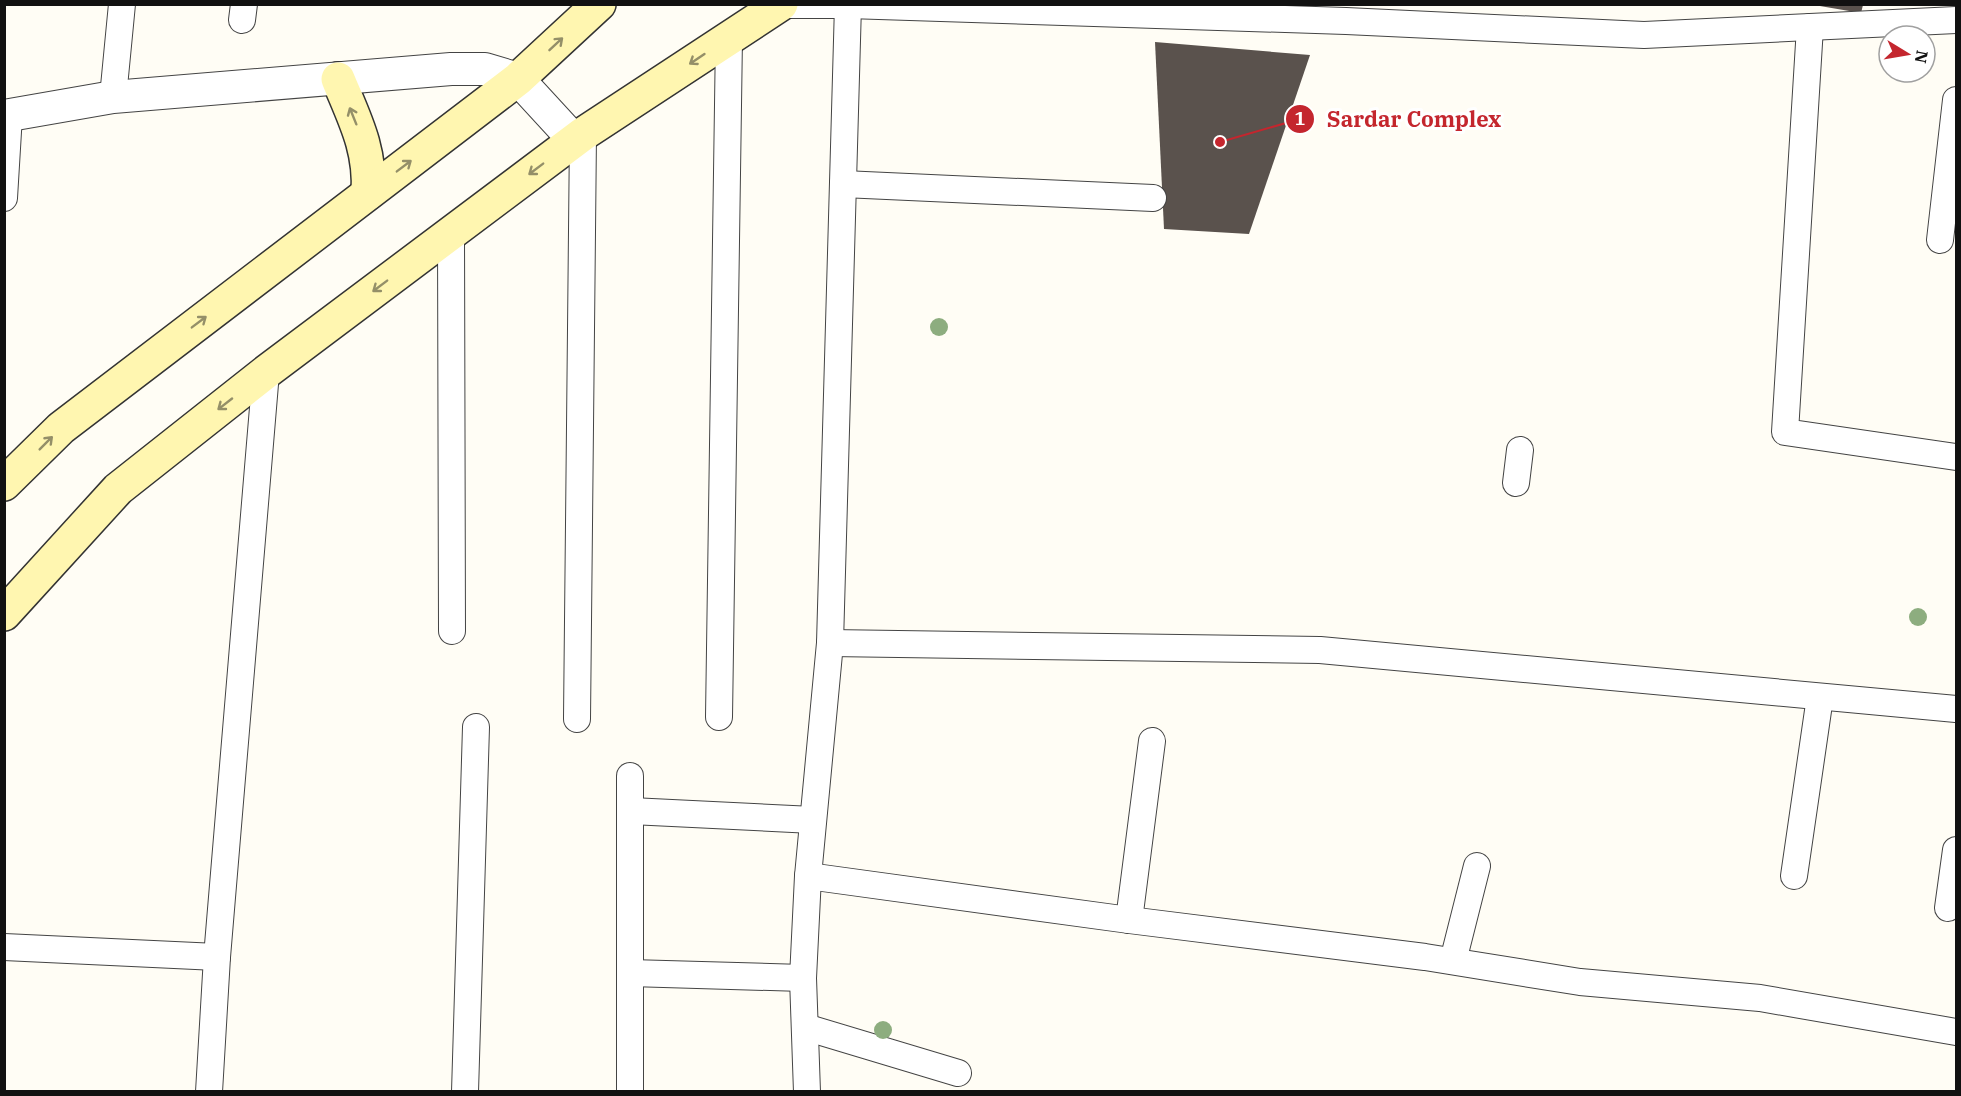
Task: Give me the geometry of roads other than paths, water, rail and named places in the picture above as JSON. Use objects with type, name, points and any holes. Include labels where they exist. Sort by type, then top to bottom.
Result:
[{"type":"main road","points":[[4,484],[61,428],[518,78],[599,4]]},
{"type":"main road","points":[[4,614],[118,489],[266,372],[579,137],[781,5]]},
{"type":"main road","points":[[338,79],[366,149],[370,172],[368,193]]},
{"type":"street","points":[[113,97],[122,4]]},
{"type":"street","points":[[781,5],[848,5],[1346,21],[1644,35],[1956,20]]},
{"type":"street","points":[[807,1092],[803,978],[808,876],[830,643],[848,5]]},
{"type":"street","points":[[1810,27],[1785,432],[1956,457]]},
{"type":"street","points":[[719,717],[729,37]]},
{"type":"street","points":[[4,198],[7,115],[113,97],[451,69],[484,69],[518,78],[579,137],[577,719]]},
{"type":"street","points":[[1940,240],[1956,100]]},
{"type":"street","points":[[843,184],[1153,198]]},
{"type":"street","points":[[451,233],[452,631]]},
{"type":"street","points":[[209,1092],[217,957],[266,372]]},
{"type":"street","points":[[1516,483],[1520,450]]},
{"type":"street","points":[[830,643],[1320,650],[1956,709]]},
{"type":"street","points":[[1794,876],[1820,697]]},
{"type":"street","points":[[465,1092],[476,727]]},
{"type":"street","points":[[1129,920],[1152,741]]},
{"type":"street","points":[[630,776],[630,1092]]},
{"type":"street","points":[[631,810],[813,820]]},
{"type":"street","points":[[1948,908],[1956,850]]},
{"type":"street","points":[[1453,962],[1477,866]]},
{"type":"street","points":[[808,876],[1453,962],[1580,982],[1761,998],[1956,1032]]},
{"type":"street","points":[[4,947],[217,957]]},
{"type":"street","points":[[630,973],[803,978]]},
{"type":"street","points":[[805,1027],[958,1072]]},
{"type":"place","name":"Sardar Complex","points":[[1220,142]]}]
